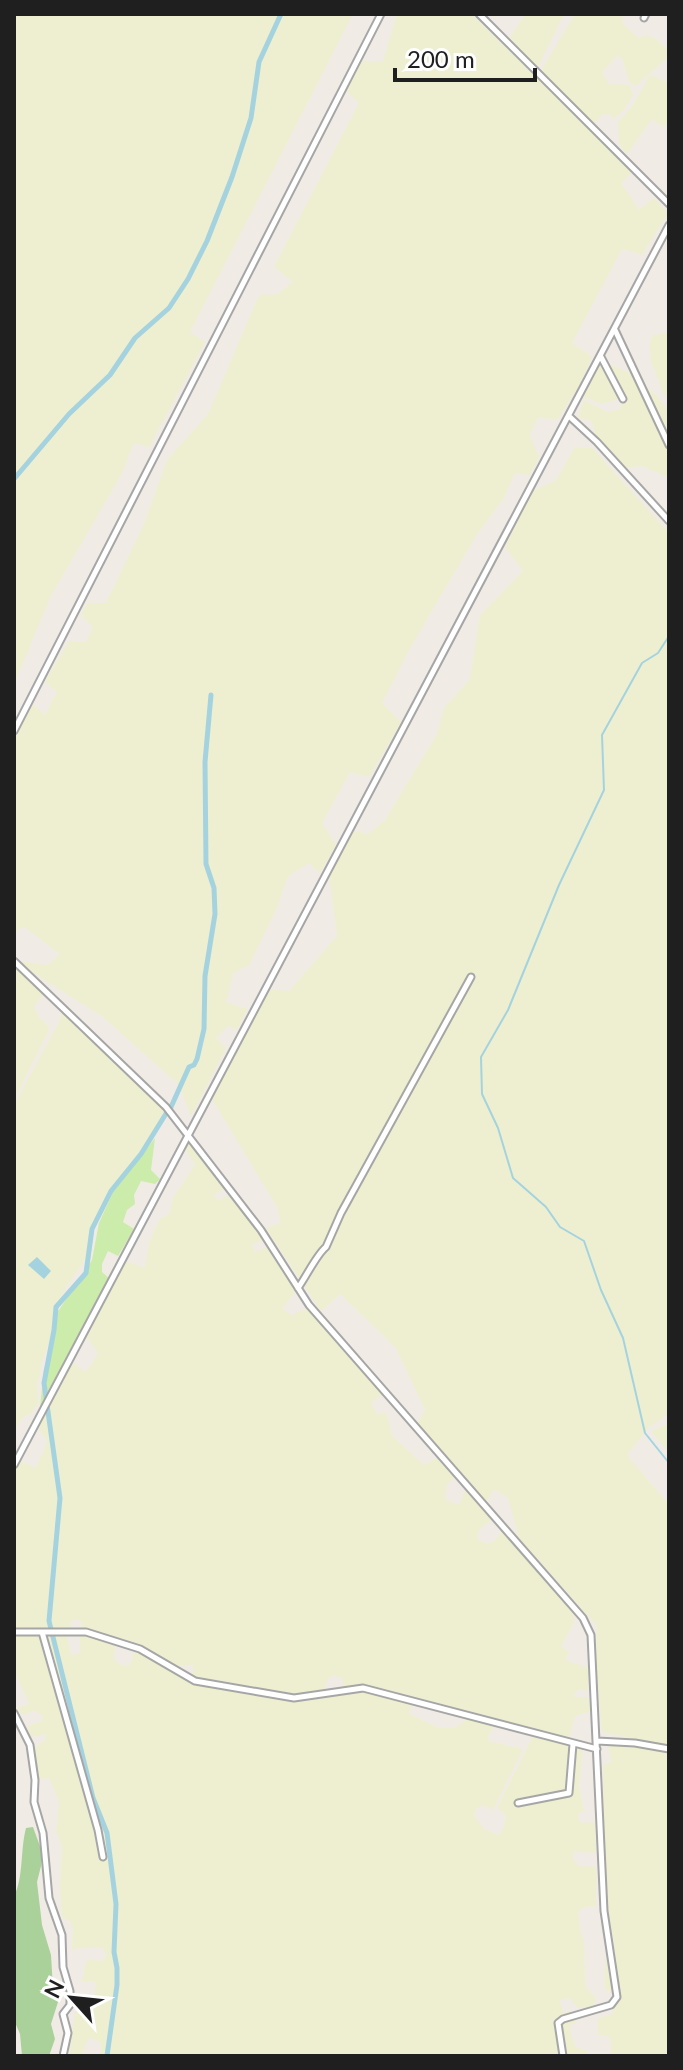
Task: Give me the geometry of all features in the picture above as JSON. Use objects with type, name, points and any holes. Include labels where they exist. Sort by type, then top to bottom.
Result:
[{"type":"street","points":[[14,731],[381,14]]},
{"type":"street","points":[[479,14],[669,204]]},
{"type":"street","points":[[14,1465],[669,225]]},
{"type":"street","points":[[615,329],[669,445]]},
{"type":"street","points":[[600,357],[623,399]]},
{"type":"street","points":[[570,417],[669,521]]},
{"type":"street","points":[[14,961],[166,1107],[261,1230],[309,1305],[583,1618],[591,1635],[604,1911],[617,1997],[611,2005],[558,2023],[563,2056]]},
{"type":"street","points":[[298,1288],[326,1247],[341,1213],[471,977]]},
{"type":"street","points":[[14,1632],[86,1632],[140,1649],[195,1681],[294,1698],[363,1688],[597,1749]]},
{"type":"street","points":[[42,1632],[96,1822],[103,1857]]},
{"type":"street","points":[[14,1713],[30,1745],[35,1780],[34,1802],[43,1833],[49,1898],[62,1935],[63,1967],[70,1991],[70,2005],[63,2014],[68,2033],[63,2056]]},
{"type":"street","points":[[597,1741],[669,1749]]},
{"type":"street","points":[[518,1803],[569,1793],[573,1744]]},
{"type":"green space","points":[[14,14],[353,14],[190,332],[205,342],[149,447],[134,443],[121,475],[51,596],[14,684]]},
{"type":"green space","points":[[397,14],[471,14],[633,171],[621,183],[639,210],[654,198],[668,213],[642,255],[622,249],[572,343],[592,357],[579,386],[557,420],[538,417],[530,435],[539,458],[529,475],[515,473],[504,498],[477,534],[409,650],[382,703],[401,722],[369,777],[350,772],[322,823],[336,845],[320,873],[309,863],[288,876],[277,908],[249,965],[233,973],[226,1002],[247,1009],[237,1030],[228,1026],[216,1038],[226,1048],[191,1116],[179,1085],[103,1017],[32,972],[20,961],[48,965],[60,954],[24,927],[14,932],[14,740],[32,703],[45,715],[57,692],[45,682],[69,641],[86,642],[93,627],[81,616],[87,603],[106,603],[144,524],[167,460],[208,414],[259,295],[277,294],[293,282],[274,267],[359,103],[347,91],[361,61],[383,61]]},
{"type":"green space","points":[[525,14],[564,14],[537,69],[510,38]]},
{"type":"green space","points":[[575,14],[623,14],[622,23],[638,38],[646,35],[656,39],[668,50],[667,58],[636,86],[629,82],[622,58],[617,56],[602,72],[609,84],[630,85],[633,95],[623,111],[613,119],[609,114],[603,114],[593,124],[540,72]]},
{"type":"green space","points":[[650,75],[669,83],[669,120],[663,127],[652,119],[627,154],[619,144],[618,122],[633,105]]},
{"type":"green space","points":[[669,332],[669,395],[664,396],[651,361],[650,342],[653,335]]},
{"type":"green space","points":[[602,361],[634,375],[669,408],[669,478],[642,466],[624,468],[596,438],[592,421],[578,417],[584,400],[607,412],[621,409],[621,399],[601,404],[583,396]]},
{"type":"green space","points":[[575,447],[592,448],[669,533],[669,1413],[648,1428],[627,1455],[669,1505],[669,1746],[602,1732],[596,1666],[597,1626],[519,1538],[508,1498],[494,1489],[486,1503],[417,1424],[425,1410],[396,1348],[340,1294],[321,1311],[266,1228],[281,1223],[277,1207],[212,1099],[269,989],[289,991],[337,936],[329,874],[352,831],[368,834],[385,820],[437,734],[444,708],[470,679],[480,615],[523,571],[505,547],[533,491],[556,480]]},
{"type":"green space","points":[[14,964],[44,994],[34,1006],[38,1016],[50,1028],[14,1100]]},
{"type":"green space","points":[[62,1010],[166,1111],[110,1190],[92,1228],[89,1254],[54,1306],[51,1337],[37,1384],[38,1404],[29,1415],[23,1417],[14,1431],[14,1105],[60,1020]]},
{"type":"green space","points":[[155,1138],[151,1170],[160,1179],[155,1184],[141,1181],[134,1195],[135,1204],[127,1210],[123,1222],[134,1229],[118,1256],[108,1251],[102,1272],[110,1279],[40,1408],[44,1368],[51,1349],[57,1313],[92,1260],[99,1223],[113,1192]]},
{"type":"green space","points":[[189,1141],[226,1187],[214,1195],[218,1201],[232,1194],[265,1239],[252,1245],[255,1252],[270,1246],[297,1289],[282,1309],[291,1315],[308,1308],[382,1394],[371,1403],[377,1414],[386,1412],[392,1436],[424,1465],[437,1458],[455,1477],[447,1484],[445,1499],[459,1505],[466,1489],[491,1520],[480,1529],[478,1539],[486,1544],[494,1541],[503,1531],[571,1610],[575,1620],[561,1646],[570,1654],[566,1656],[567,1661],[587,1667],[587,1691],[580,1689],[574,1693],[575,1697],[587,1697],[591,1711],[575,1716],[569,1738],[362,1685],[343,1688],[343,1679],[334,1675],[327,1680],[323,1692],[295,1695],[193,1677],[193,1665],[177,1666],[137,1643],[82,1629],[81,1621],[76,1619],[71,1622],[69,1630],[14,1631],[14,1473],[23,1462],[35,1468],[44,1451],[47,1440],[39,1430],[40,1423],[72,1363],[86,1372],[98,1354],[87,1337],[126,1261],[145,1268],[155,1229],[161,1218],[169,1215],[173,1198],[195,1165],[186,1150]]},
{"type":"green space","points":[[669,1423],[669,1453],[651,1431]]},
{"type":"green space","points":[[14,1635],[67,1636],[71,1655],[80,1653],[80,1636],[89,1635],[116,1643],[114,1659],[119,1664],[129,1666],[136,1649],[191,1682],[212,1687],[296,1701],[363,1692],[412,1704],[409,1714],[439,1728],[454,1728],[468,1719],[496,1725],[489,1733],[488,1741],[523,1749],[493,1810],[483,1805],[476,1809],[474,1816],[485,1830],[499,1835],[506,1815],[497,1808],[534,1734],[583,1748],[579,1787],[584,1810],[577,1815],[581,1823],[595,1822],[596,1853],[574,1851],[572,1858],[579,1866],[596,1867],[596,1906],[584,1907],[578,1912],[584,1941],[585,1982],[596,1998],[593,2006],[579,2008],[569,1998],[560,2000],[563,2013],[571,2011],[578,2017],[570,2025],[571,2035],[576,2048],[587,2050],[586,2056],[100,2056],[101,2043],[91,2038],[81,2056],[69,2056],[76,2006],[94,1999],[96,1981],[82,1981],[87,1960],[104,1961],[106,1954],[104,1949],[96,1947],[72,1949],[73,1930],[70,1921],[62,1917],[62,1846],[56,1832],[59,1801],[49,1778],[38,1779],[33,1749],[45,1740],[46,1734],[30,1737],[27,1726],[42,1721],[42,1715],[34,1711],[22,1715],[17,1708],[29,1704],[14,1670]]},
{"type":"green space","points":[[617,1740],[669,1750],[669,2056],[610,2056],[611,2040],[605,2035],[597,2035],[598,2018],[613,2012],[612,1993],[604,1988],[606,1952],[614,1949],[615,1944],[612,1934],[605,1928],[603,1765],[611,1762],[608,1743]]},
{"type":"green space","points":[[33,1827],[41,1849],[37,1882],[42,1925],[51,1955],[53,1988],[58,2002],[51,2024],[55,2039],[49,2056],[22,2056],[20,2034],[14,2020],[14,1897],[26,1828]]},
{"type":"water","points":[[37,1257],[51,1271],[44,1279],[28,1265]]},
{"type":"waterway","points":[[14,479],[69,414],[110,375],[135,338],[169,308],[188,279],[232,177],[251,118],[259,62],[281,14]]},
{"type":"waterway","points":[[669,636],[658,653],[642,663],[602,735],[604,790],[559,885],[508,1010],[481,1057],[482,1094],[498,1128],[513,1178],[546,1207],[560,1227],[584,1241],[601,1290],[623,1338],[645,1433],[669,1463]]},
{"type":"waterway","points":[[171,1107],[189,1067],[197,1059],[204,1029],[205,976],[215,914],[214,888],[206,864],[205,762],[211,695]]},
{"type":"waterway","points":[[107,2056],[117,1985],[114,1952],[116,1904],[107,1833],[93,1798],[49,1621],[60,1498],[44,1383],[56,1307],[86,1273],[92,1229],[111,1191],[141,1154],[167,1112]]}]
